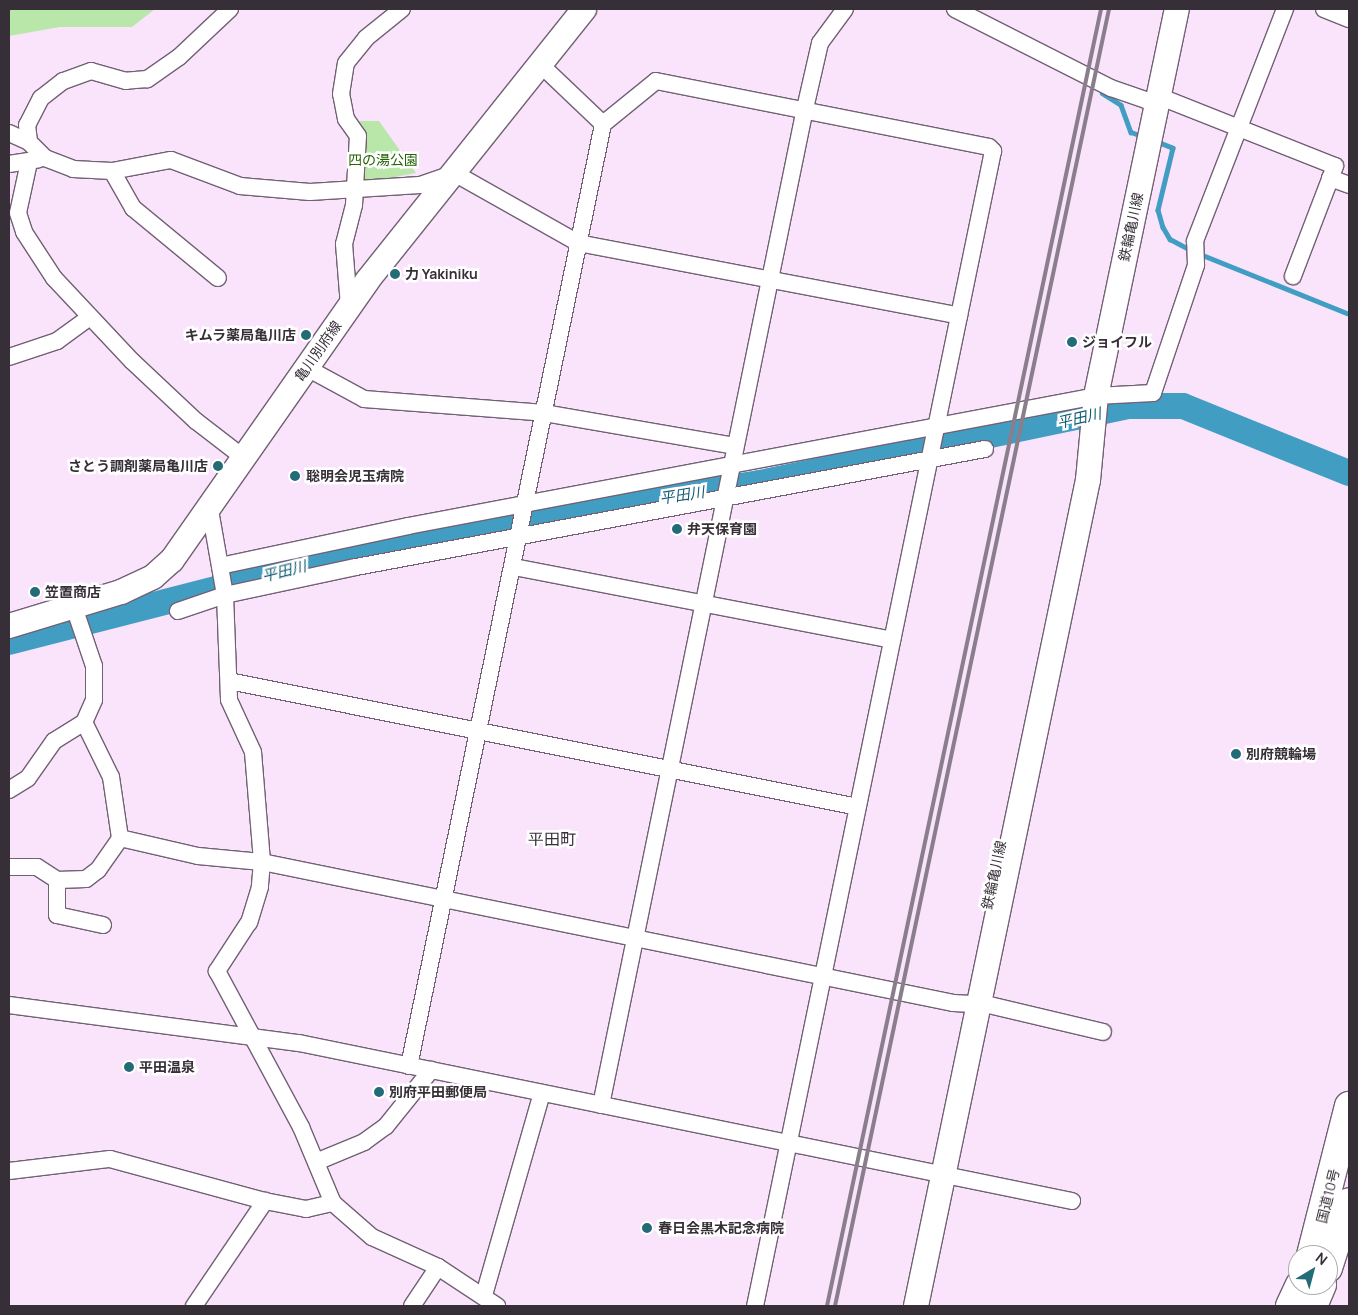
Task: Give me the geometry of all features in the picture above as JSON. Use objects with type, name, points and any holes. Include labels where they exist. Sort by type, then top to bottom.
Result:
[{"type":"highway","name":"国道10号","points":[[1314,1245],[1325,1215],[1349,1106]]},
{"type":"highway","name":"国道10号","points":[[1335,1245],[1349,1202]]},
{"type":"main road","name":"亀川別府線","points":[[9,626],[75,611],[153,577],[172,560],[210,510],[349,306],[584,9]]},
{"type":"main road","name":"鉄輪亀川線","points":[[904,1306],[937,1173],[973,1004],[1077,477],[1090,436],[1096,399],[1177,9]]},
{"type":"main road","name":"鉄輪亀川線","points":[[916,1306],[937,1173]]},
{"type":"street","points":[[29,142],[27,125],[41,98],[64,81],[91,72],[126,81],[147,79],[179,57],[230,9]]},
{"type":"street","points":[[349,306],[344,244],[356,190],[358,136],[346,119],[340,94],[346,63],[366,38],[402,9]]},
{"type":"street","points":[[602,1105],[703,601],[772,279],[804,113],[820,43],[845,9]]},
{"type":"street","points":[[955,9],[1111,88],[1148,101],[1158,96],[1239,130],[1335,166],[1293,276]]},
{"type":"street","points":[[221,571],[408,526],[525,507],[1096,399],[1153,393],[1196,265],[1196,241],[1285,9]]},
{"type":"street","points":[[1324,9],[1349,19]]},
{"type":"street","points":[[540,64],[603,124]]},
{"type":"street","points":[[409,1066],[514,567],[603,124],[656,81],[993,151],[825,975],[755,1306]]},
{"type":"street","points":[[9,132],[29,142],[45,158],[73,169],[112,171],[171,160],[240,186],[356,190],[420,185],[454,173],[578,243],[958,316]]},
{"type":"street","points":[[9,164],[45,158]]},
{"type":"street","points":[[29,162],[18,213],[24,232],[54,278],[90,317],[196,422],[244,458]]},
{"type":"street","points":[[112,171],[133,208],[218,278]]},
{"type":"street","points":[[1330,178],[1349,184]]},
{"type":"street","points":[[9,357],[57,341],[90,317]]},
{"type":"street","points":[[307,368],[364,399],[544,413],[735,446]]},
{"type":"street","points":[[178,611],[225,595],[356,566],[519,539],[726,497],[985,449]]},
{"type":"street","points":[[210,510],[225,595],[229,681],[228,700],[253,752],[262,862],[260,887],[249,922],[217,971],[254,1036],[316,1162],[333,1203],[372,1237],[438,1266],[484,1295],[497,1306]]},
{"type":"street","points":[[514,567],[703,601],[892,640]]},
{"type":"street","points":[[9,790],[28,778],[54,741],[84,722],[95,688],[94,666],[75,611]]},
{"type":"street","points":[[229,681],[858,807]]},
{"type":"street","points":[[9,867],[37,867],[56,880],[86,879],[98,870],[120,838],[110,777],[84,722]]},
{"type":"street","points":[[120,838],[198,856],[262,862],[973,1004],[1103,1032]]},
{"type":"street","points":[[56,880],[57,916],[103,925]]},
{"type":"street","points":[[9,1004],[254,1036],[1072,1200]]},
{"type":"street","points":[[316,1162],[386,1126],[431,1070]]},
{"type":"street","points":[[484,1295],[542,1093]]},
{"type":"street","points":[[9,1171],[110,1159],[265,1202],[306,1209],[333,1203]]},
{"type":"street","points":[[194,1306],[265,1202]]},
{"type":"street","points":[[412,1306],[438,1266]]},
{"type":"green space","points":[[9,9],[155,9],[132,27],[60,27],[9,36]]},
{"type":"green space","name":"四の湯公園","points":[[357,121],[379,121],[416,173],[363,183]]},
{"type":"waterway","points":[[1102,93],[1121,105],[1131,132],[1142,136]]},
{"type":"waterway","points":[[1156,141],[1173,148],[1158,210],[1163,227],[1170,239],[1193,251]]},
{"type":"waterway","points":[[1200,254],[1349,314]]},
{"type":"waterway","name":"平田川","points":[[9,642],[356,553],[560,514],[760,483],[1127,406],[1183,406],[1349,473]]},
{"type":"railway","points":[[827,1306],[1101,9]]},
{"type":"railway","points":[[835,1306],[1109,9]]},
{"type":"place","name":"力 Yakiniku","points":[[395,274]]},
{"type":"place","name":"キムラ薬局亀川店","points":[[306,335]]},
{"type":"place","name":"ジョイフル","points":[[1072,342]]},
{"type":"place","name":"さとう調剤薬局亀川店","points":[[218,466]]},
{"type":"place","name":"聡明会児玉病院","points":[[295,476]]},
{"type":"place","name":"弁天保育園","points":[[677,529]]},
{"type":"place","name":"笠置商店","points":[[35,592]]},
{"type":"place","name":"別府競輪場","points":[[1236,754]]},
{"type":"place","name":"平田温泉","points":[[129,1067]]},
{"type":"place","name":"別府平田郵便局","points":[[379,1092]]},
{"type":"place","name":"春日会黒木記念病院","points":[[647,1228]]},
{"type":"district","name":"平田町","points":[[552,839]]}]
